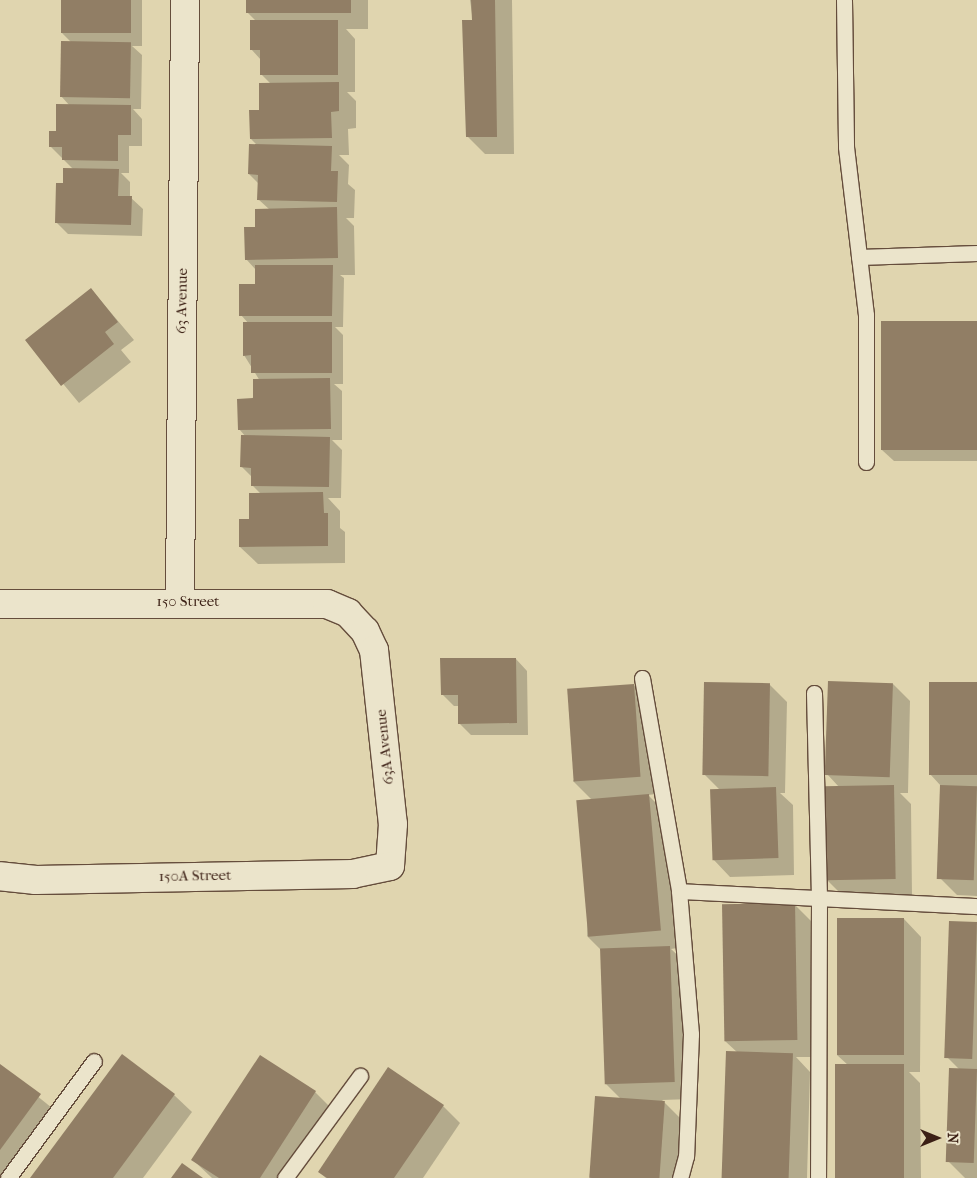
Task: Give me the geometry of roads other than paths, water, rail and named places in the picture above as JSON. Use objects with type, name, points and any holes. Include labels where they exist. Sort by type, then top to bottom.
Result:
[{"type":"street","name":"63 Avenue","points":[[180,601],[185,0]]},
{"type":"street","name":"150 Street","points":[[0,604],[180,601],[327,604],[348,613],[365,631]]},
{"type":"street","name":"63A Avenue","points":[[365,631],[374,650],[384,727],[393,824],[390,866]]},
{"type":"street","name":"150A Street","points":[[0,876],[36,880],[354,874],[390,866]]},
{"type":"lane","points":[[844,0],[846,147],[866,315],[866,462]]},
{"type":"lane","points":[[859,257],[977,253]]},
{"type":"lane","points":[[642,678],[679,891],[691,1034],[686,1156],[680,1178]]},
{"type":"lane","points":[[814,693],[819,900],[818,1178]]},
{"type":"lane","points":[[679,891],[819,900],[977,906]]},
{"type":"lane","points":[[8,1178],[94,1060]]},
{"type":"lane","points":[[285,1178],[360,1076]]}]
